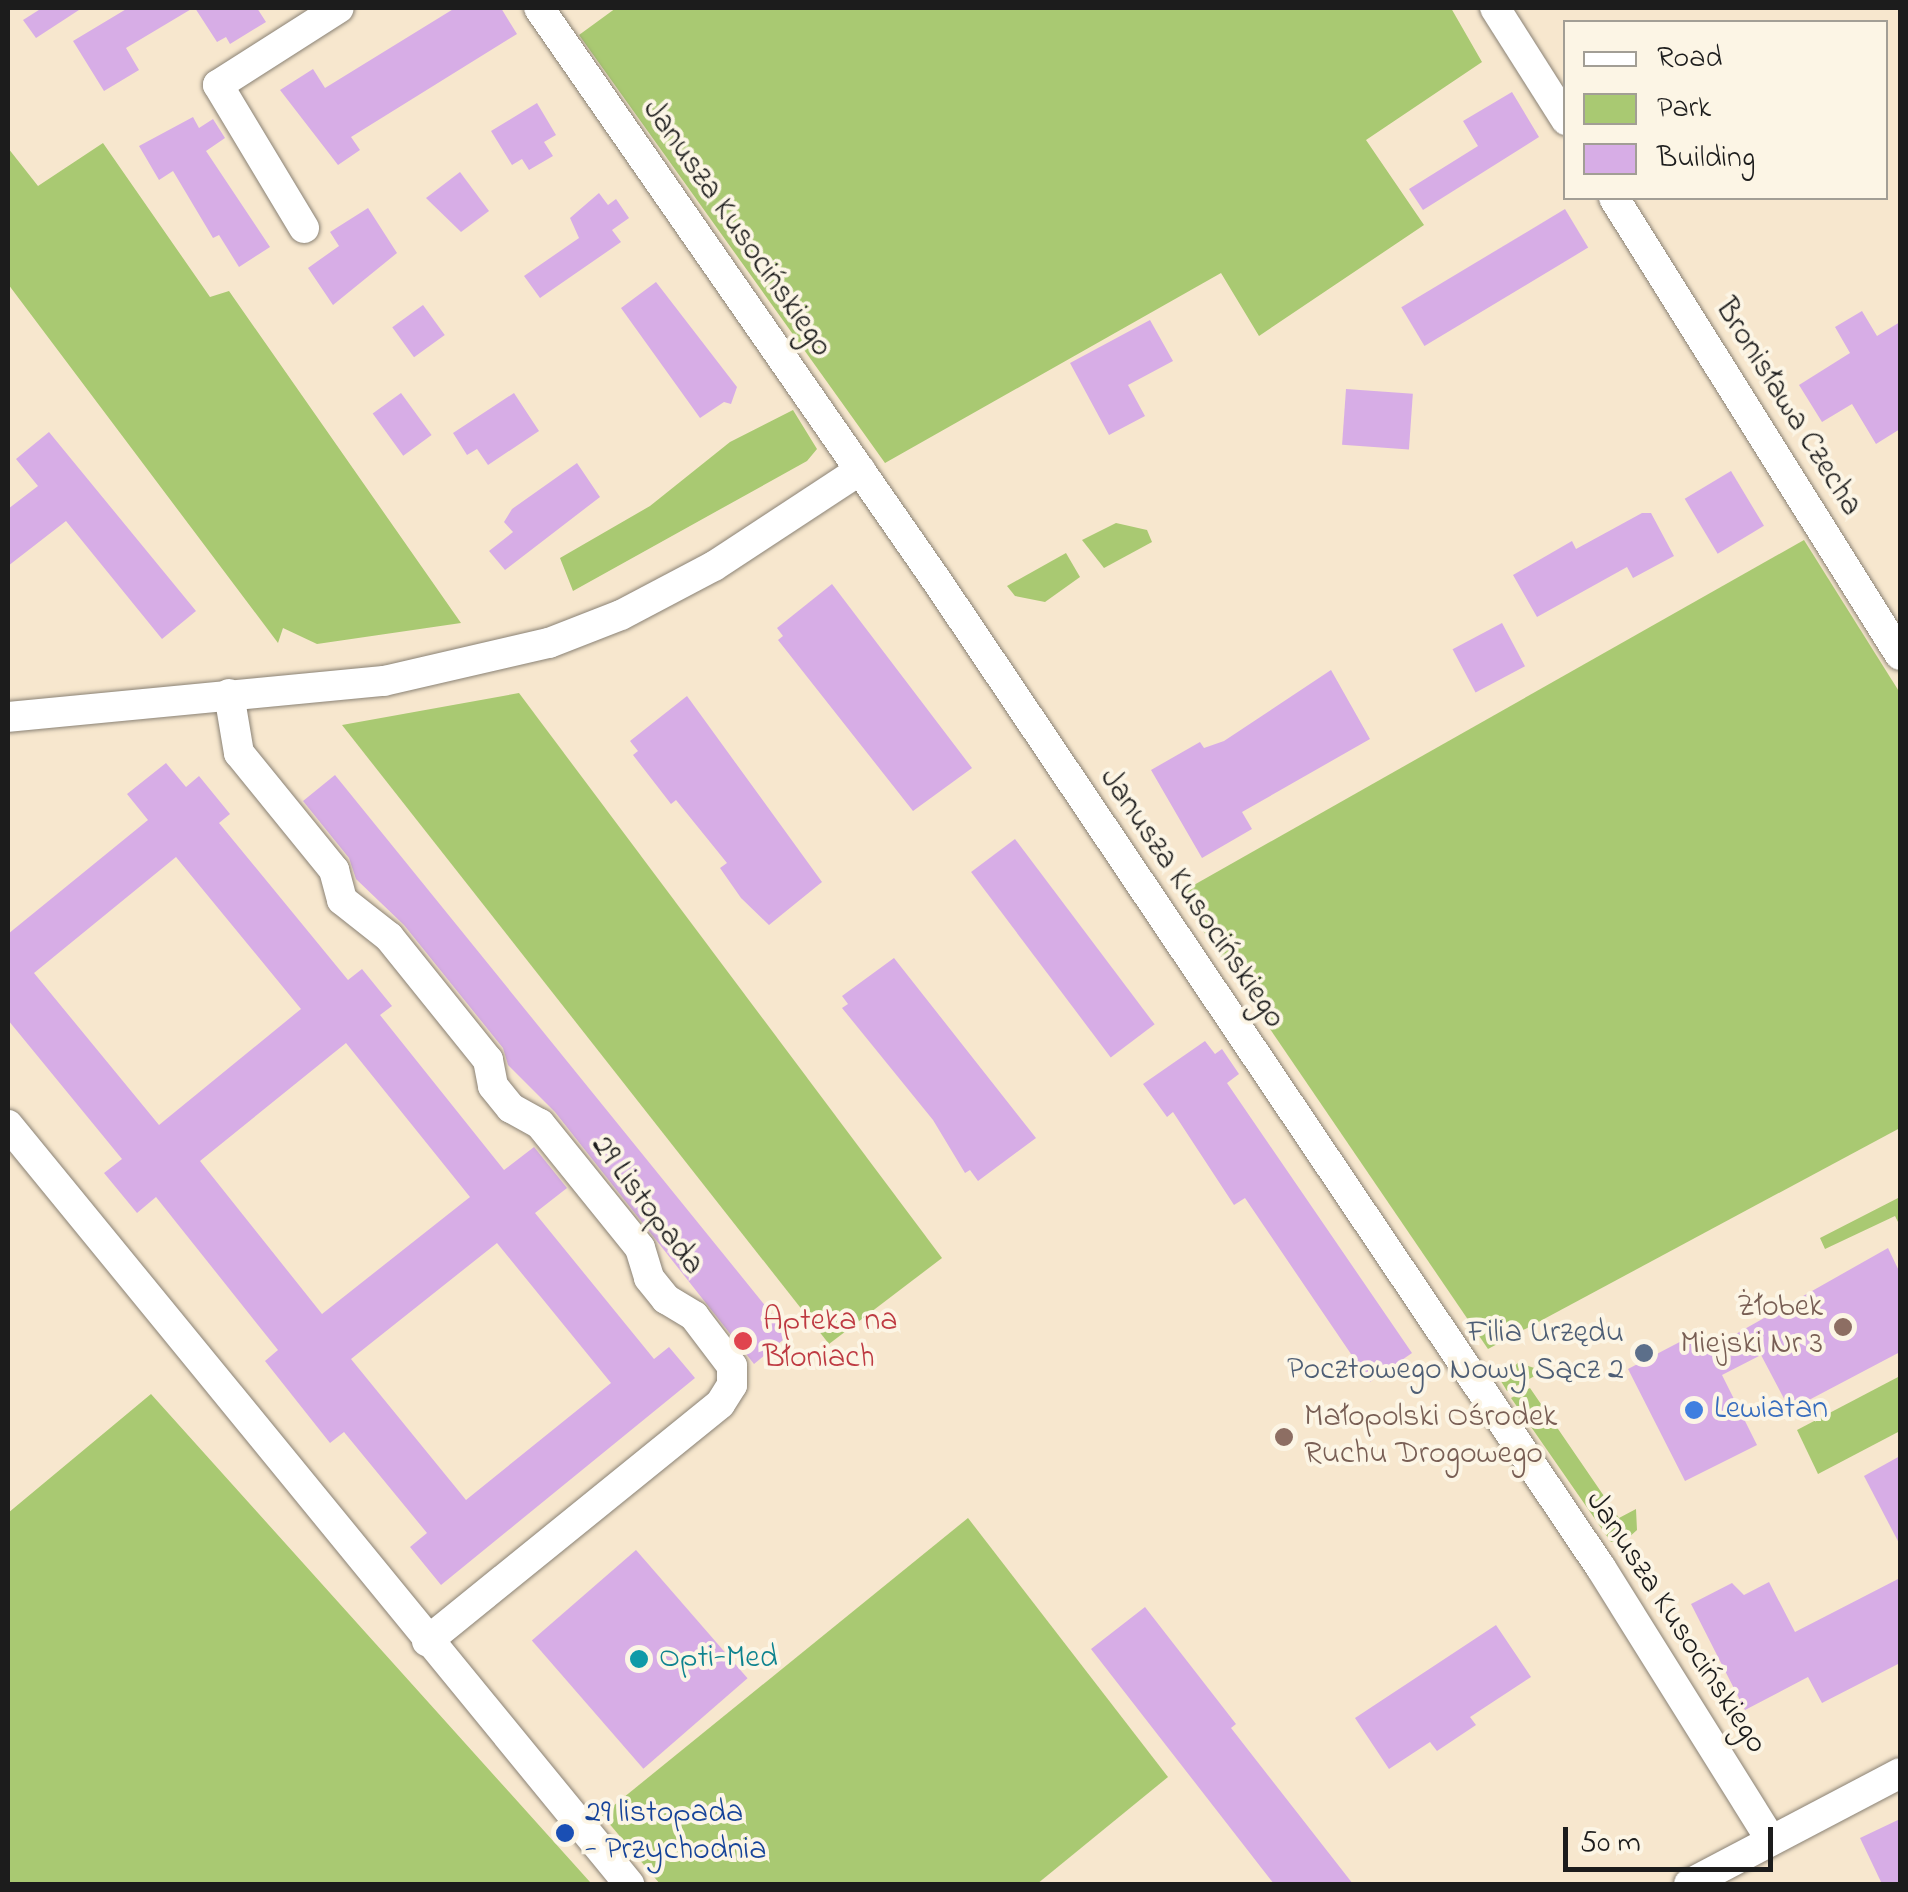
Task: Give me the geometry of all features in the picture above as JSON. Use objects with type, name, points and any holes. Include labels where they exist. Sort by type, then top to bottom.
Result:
[{"type":"street","points":[[304,228],[218,85],[340,8]]},
{"type":"street","name":"Janusza Kusocińskiego","points":[[539,8],[860,470],[1612,1584],[1771,1840]]},
{"type":"street","points":[[1495,8],[1563,115]]},
{"type":"street","name":"Bronisława Czecha","points":[[1615,200],[1900,656]]},
{"type":"street","points":[[8,718],[384,681],[549,642],[621,614],[714,566],[860,470]]},
{"type":"street","name":"29 Listopada","points":[[229,694],[239,754],[334,870],[342,900],[389,937],[488,1060],[502,1097],[540,1124],[640,1248],[648,1278],[666,1300],[694,1316],[732,1366],[732,1385],[720,1404],[427,1641]]},
{"type":"street","points":[[8,1124],[629,1884]]},
{"type":"street","points":[[1689,1884],[1900,1772]]},
{"type":"green space","points":[[616,8],[1451,8],[1482,62],[1366,140],[1424,225],[1259,336],[1221,273],[885,463],[579,35]]},
{"type":"green space","points":[[103,143],[210,297],[229,291],[461,623],[317,644],[283,628],[278,643],[8,284],[8,148],[38,186]]},
{"type":"green space","points":[[793,410],[817,449],[807,461],[573,591],[560,558],[650,506],[730,442]]},
{"type":"green space","points":[[1116,523],[1147,530],[1152,542],[1104,568],[1082,540]]},
{"type":"green space","points":[[1804,540],[1900,693],[1900,1128],[1488,1349],[1178,894]]},
{"type":"green space","points":[[1066,553],[1080,577],[1045,602],[1015,596],[1007,586]]},
{"type":"green space","points":[[519,693],[942,1258],[829,1344],[342,725]]},
{"type":"green space","points":[[1900,1197],[1900,1226],[1895,1216],[1825,1249],[1820,1238]]},
{"type":"green space","points":[[1518,1363],[1544,1371],[1507,1391],[1499,1378]]},
{"type":"green space","points":[[1900,1376],[1900,1431],[1818,1474],[1797,1430]]},
{"type":"green space","points":[[1530,1388],[1619,1518],[1636,1509],[1637,1530],[1627,1539],[1611,1542],[1511,1398]]},
{"type":"green space","points":[[151,1394],[592,1884],[8,1884],[8,1513]]},
{"type":"green space","points":[[968,1518],[1168,1777],[1037,1884],[660,1884],[602,1815]]},
{"type":"building","points":[[42,8],[82,8],[36,38],[23,20]]},
{"type":"building","points":[[128,8],[193,8],[126,48],[139,70],[104,91],[73,41]]},
{"type":"building","points":[[195,8],[257,8],[266,22],[230,44],[226,37],[217,42]]},
{"type":"building","points":[[455,8],[501,8],[517,34],[351,137],[360,150],[338,165],[280,90],[313,69],[325,88]]},
{"type":"building","points":[[1512,92],[1539,137],[1423,210],[1409,189],[1478,146],[1463,121]]},
{"type":"building","points":[[537,103],[556,135],[544,142],[553,156],[529,170],[522,159],[512,165],[491,131]]},
{"type":"building","points":[[193,117],[199,128],[213,119],[225,138],[206,151],[270,247],[239,267],[219,235],[213,238],[173,171],[159,180],[139,146]]},
{"type":"building","points":[[460,172],[489,211],[461,232],[426,198]]},
{"type":"building","points":[[599,193],[608,205],[616,199],[629,218],[612,230],[621,242],[540,298],[524,276],[579,238],[570,218]]},
{"type":"building","points":[[368,208],[397,253],[333,305],[308,268],[339,246],[330,232]]},
{"type":"building","points":[[1565,209],[1588,248],[1424,346],[1401,307]]},
{"type":"building","points":[[656,282],[737,387],[731,404],[724,402],[700,418],[621,308]]},
{"type":"building","points":[[423,305],[445,335],[414,357],[392,327]]},
{"type":"building","points":[[1862,311],[1877,336],[1900,322],[1900,429],[1876,444],[1852,404],[1822,422],[1799,385],[1850,353],[1835,327]]},
{"type":"building","points":[[1150,320],[1173,361],[1128,385],[1145,416],[1109,435],[1070,363]]},
{"type":"building","points":[[1346,389],[1413,394],[1409,450],[1342,445]]},
{"type":"building","points":[[401,393],[432,435],[403,456],[373,414]]},
{"type":"building","points":[[514,393],[539,431],[488,465],[477,449],[467,455],[453,433]]},
{"type":"building","points":[[49,432],[196,611],[162,639],[66,521],[8,566],[8,509],[38,486],[16,459]]},
{"type":"building","points":[[577,463],[600,497],[505,570],[489,551],[513,532],[504,522],[512,509]]},
{"type":"building","points":[[1731,471],[1764,526],[1718,554],[1685,499]]},
{"type":"building","points":[[1642,513],[1651,513],[1674,556],[1633,578],[1627,567],[1537,617],[1513,575],[1572,541],[1576,549]]},
{"type":"building","points":[[832,584],[972,768],[913,811],[778,640],[783,636],[777,628]]},
{"type":"building","points":[[1502,623],[1525,666],[1476,693],[1453,649]]},
{"type":"building","points":[[1331,670],[1370,739],[1242,812],[1252,829],[1202,858],[1151,770],[1200,742],[1204,748],[1224,741]]},
{"type":"building","points":[[687,696],[822,882],[769,925],[741,898],[720,868],[727,863],[676,800],[671,804],[633,755],[638,751],[630,741]]},
{"type":"building","points":[[166,763],[186,787],[199,776],[230,814],[219,823],[348,980],[362,969],[392,1006],[380,1015],[504,1170],[534,1147],[567,1188],[535,1213],[654,1359],[669,1347],[695,1378],[441,1585],[410,1547],[427,1533],[344,1432],[330,1443],[265,1361],[278,1350],[156,1197],[137,1213],[104,1173],[122,1159],[8,1020],[8,934],[148,820],[127,794]],"holes":[[[176,857],[301,1009],[159,1125],[34,973]],[[346,1043],[470,1197],[322,1314],[200,1161]],[[497,1243],[611,1383],[466,1500],[351,1359]]]},
{"type":"building","points":[[335,775],[789,1335],[754,1364],[555,1112],[508,1065],[503,1048],[404,925],[356,879],[349,858],[303,801]]},
{"type":"building","points":[[1015,839],[1155,1024],[1111,1057],[971,872]]},
{"type":"building","points":[[894,958],[1036,1138],[978,1181],[970,1170],[965,1173],[933,1120],[842,1008],[848,1004],[842,996]]},
{"type":"building","points":[[1205,1041],[1215,1054],[1222,1049],[1239,1074],[1227,1083],[1412,1353],[1370,1382],[1245,1198],[1234,1205],[1173,1112],[1167,1117],[1143,1084]]},
{"type":"building","points":[[1888,1248],[1900,1273],[1900,1352],[1790,1410],[1761,1355],[1722,1375],[1757,1445],[1685,1481],[1628,1369],[1695,1334],[1704,1352]]},
{"type":"building","points":[[1900,1456],[1900,1545],[1864,1476]]},
{"type":"building","name":"Opti-Med","points":[[636,1550],[748,1678],[643,1769],[532,1641]]},
{"type":"building","points":[[1900,1578],[1900,1663],[1822,1703],[1808,1677],[1745,1710],[1691,1604],[1732,1583],[1744,1595],[1769,1582],[1795,1632]]},
{"type":"building","points":[[1145,1607],[1236,1724],[1231,1728],[1353,1884],[1274,1884],[1091,1649]]},
{"type":"building","points":[[1496,1625],[1531,1677],[1470,1717],[1476,1725],[1437,1751],[1430,1742],[1389,1769],[1355,1718]]},
{"type":"building","points":[[1900,1819],[1900,1884],[1882,1884],[1860,1838]]},
{"type":"place","name":"Żłobek Miejski Nr 3","points":[[1843,1327]]},
{"type":"place","name":"Apteka na Błoniach","points":[[743,1341]]},
{"type":"place","name":"Filia Urzędu Pocztowego Nowy Sącz 2","points":[[1644,1353]]},
{"type":"place","name":"Lewiatan","points":[[1694,1410]]},
{"type":"place","name":"Małopolski Ośrodek Ruchu Drogowego","points":[[1284,1437]]},
{"type":"place","name":"Opti-Med","points":[[639,1659]]},
{"type":"place","name":"29 listopada - Przychodnia","points":[[565,1833]]}]
